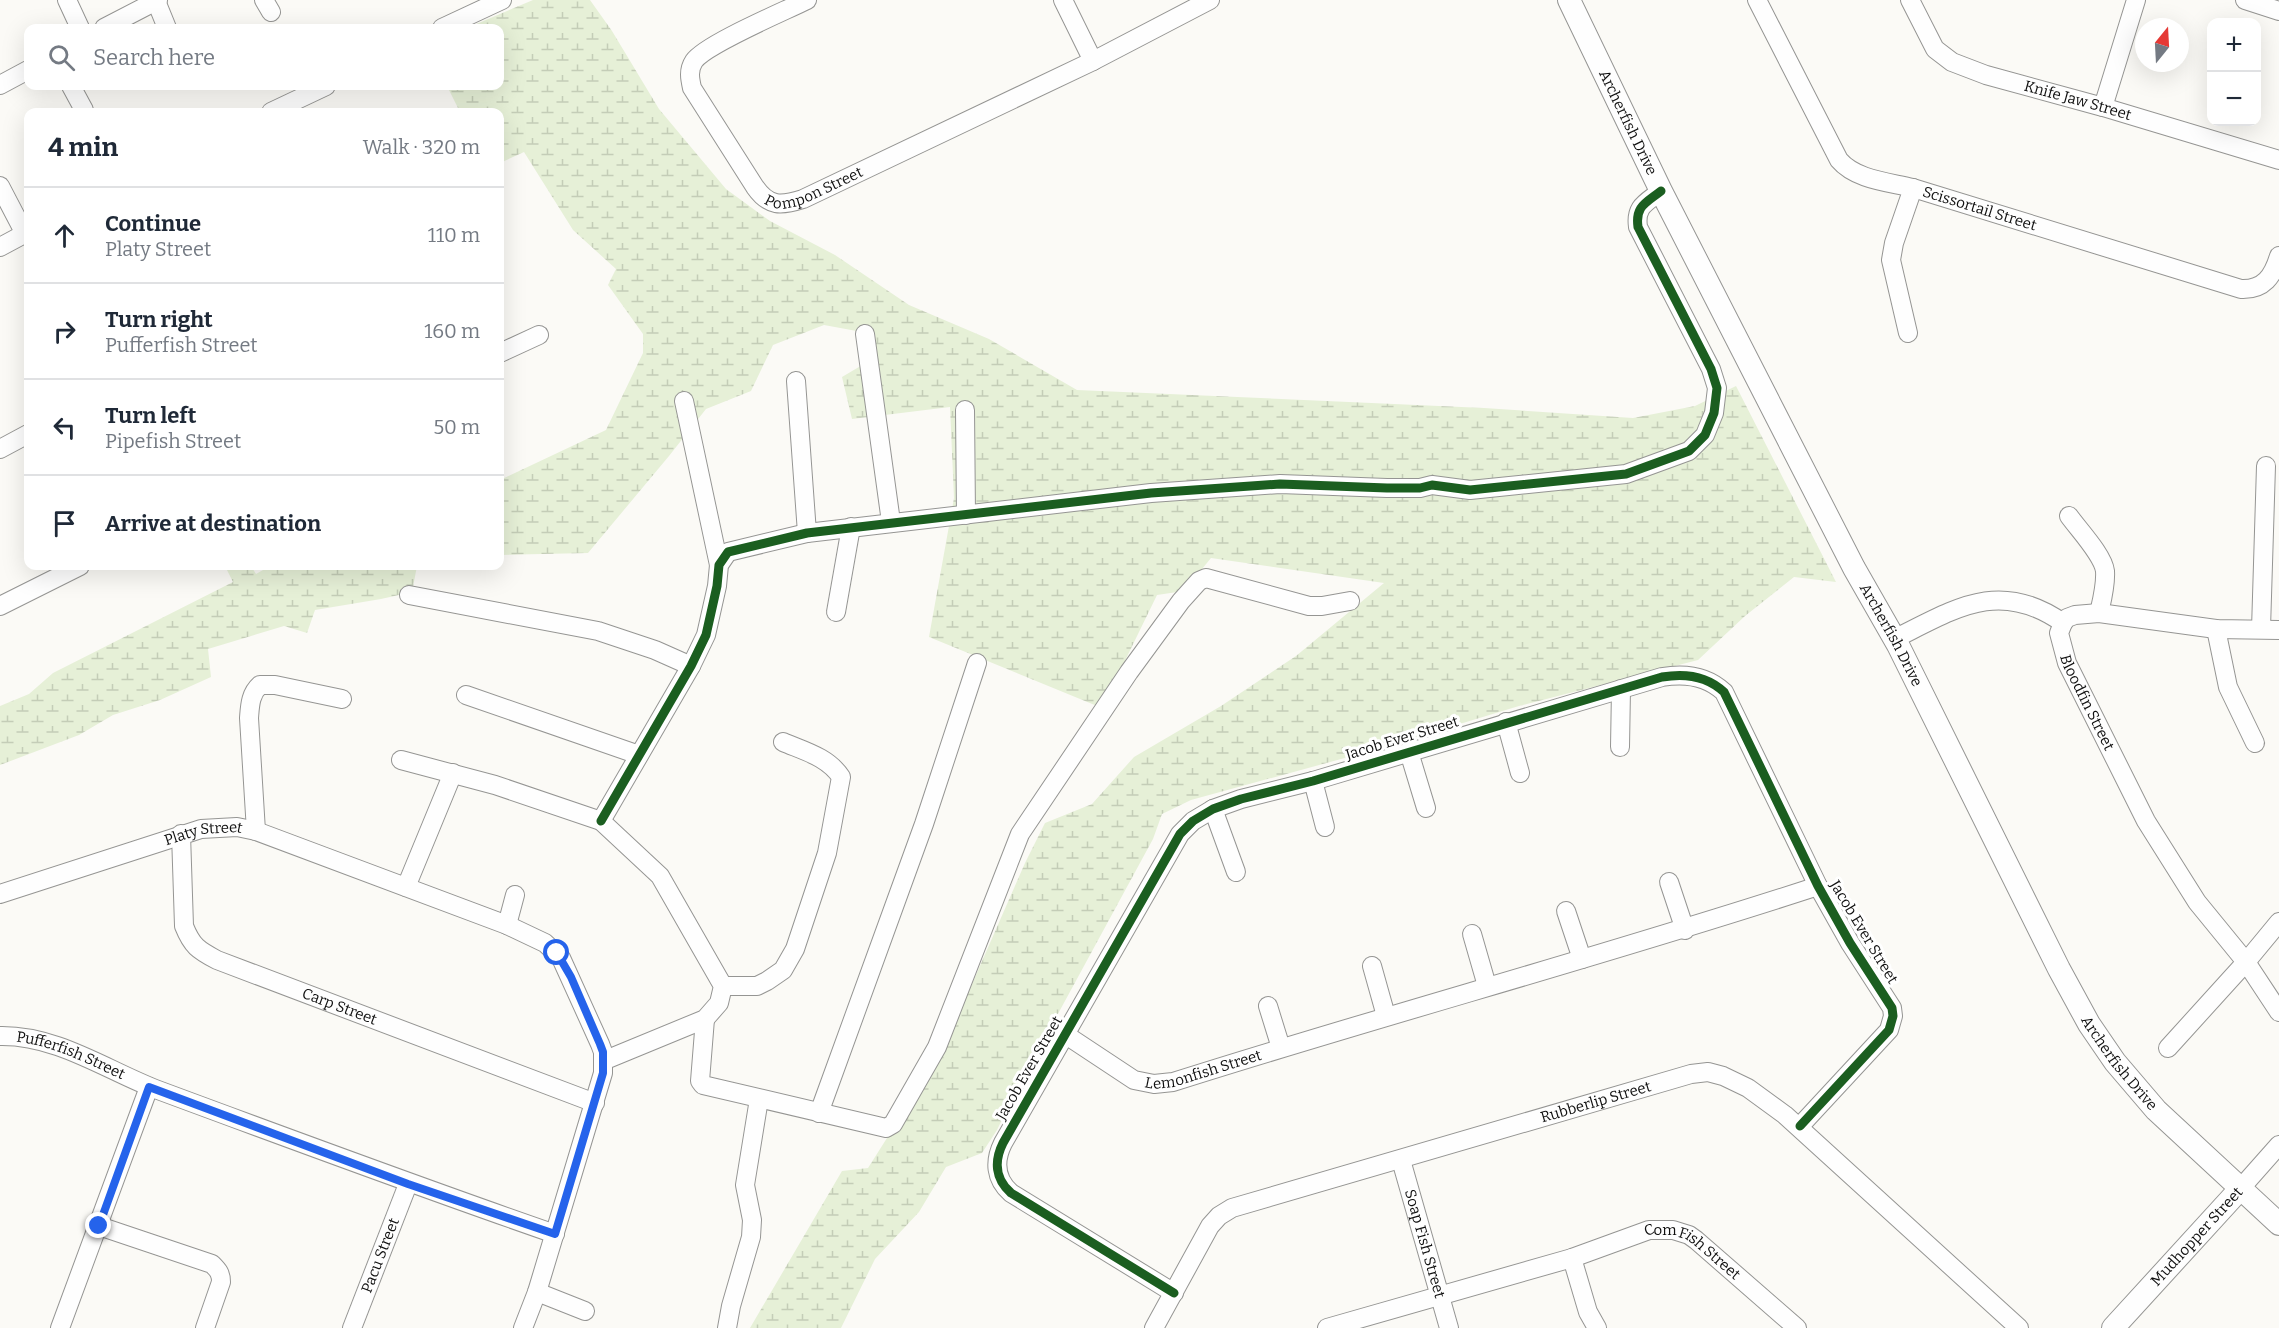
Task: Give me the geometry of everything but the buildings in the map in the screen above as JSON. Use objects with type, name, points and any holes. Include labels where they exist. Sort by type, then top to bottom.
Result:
[{"type":"street","points":[[67,0],[78,24]]},
{"type":"street","points":[[451,24],[502,0]]},
{"type":"street","name":"Pompon Street","points":[[807,0],[712,47],[696,58],[690,69],[692,88],[755,187],[765,200],[778,204],[803,199],[1093,61],[1210,0]]},
{"type":"street","points":[[1063,0],[1093,61]]},
{"type":"street","name":"Archerfish Drive","points":[[1569,0],[1661,191],[1854,568],[1894,639],[2089,1024],[2115,1062],[2150,1104],[2279,1224]]},
{"type":"street","name":"Scissortail Street","points":[[1757,0],[1839,160],[1847,168],[1859,174],[1913,188],[2241,289],[2253,289],[2264,284],[2272,274],[2279,256]]},
{"type":"street","name":"Knife Jaw Street","points":[[1910,0],[1935,49],[1952,62],[1986,75],[2103,106],[2279,160]]},
{"type":"street","points":[[2103,106],[2136,0]]},
{"type":"street","points":[[2245,0],[2279,11]]},
{"type":"street","points":[[112,24],[157,1],[166,24]]},
{"type":"street","points":[[0,85],[24,72]]},
{"type":"street","points":[[73,90],[83,108]]},
{"type":"street","points":[[292,108],[320,90]]},
{"type":"street","points":[[0,186],[24,228]]},
{"type":"street","points":[[1908,333],[1892,261],[1894,243],[1913,188]]},
{"type":"street","points":[[719,565],[728,552],[807,533],[891,522],[1151,493],[1280,484],[1387,488],[1420,488],[1432,485],[1470,490],[1626,474],[1689,451],[1705,435],[1714,413],[1717,387],[1711,369],[1638,227],[1639,208],[1661,191]]},
{"type":"street","points":[[0,248],[24,235]]},
{"type":"street","points":[[504,351],[539,334]]},
{"type":"street","points":[[865,334],[891,522]]},
{"type":"street","points":[[796,381],[807,533]]},
{"type":"street","points":[[601,820],[691,666],[706,635],[719,565],[684,400]]},
{"type":"street","points":[[965,410],[966,515]]},
{"type":"street","points":[[0,449],[24,436]]},
{"type":"street","points":[[1894,639],[1966,606],[1990,600],[2024,603],[2045,610],[2063,623],[2067,618],[2075,615],[2099,613],[2216,629],[2270,629],[2265,570],[2266,466]]},
{"type":"street","points":[[2069,516],[2095,550],[2105,569],[2099,613]]},
{"type":"street","points":[[836,612],[851,527]]},
{"type":"street","points":[[0,606],[72,570]]},
{"type":"street","points":[[705,1019],[699,1081],[703,1085],[886,1128],[893,1124],[937,1047],[1020,834],[1129,672],[1181,601],[1199,581],[1206,578],[1309,606],[1350,601]]},
{"type":"street","points":[[409,595],[598,631],[655,650],[691,666]]},
{"type":"street","name":"Bloodfin Street","points":[[2063,623],[2059,633],[2067,663],[2131,796],[2197,902],[2246,962],[2279,1012]]},
{"type":"street","points":[[2216,629],[2228,687],[2255,743]]},
{"type":"street","points":[[819,1113],[924,824],[977,663]]},
{"type":"street","name":"Jacob Ever Street","points":[[1174,1293],[1011,1193],[1001,1182],[997,1167],[1000,1149],[1174,844],[1193,821],[1212,809],[1241,799],[1313,781],[1662,677],[1685,675],[1708,681],[1724,692],[1818,886],[1870,975],[1888,1000],[1893,1016],[1892,1024],[1884,1037],[1800,1126]]},
{"type":"street","points":[[256,831],[249,718],[250,702],[255,690],[260,685],[274,685],[342,699]]},
{"type":"street","points":[[1620,747],[1621,689]]},
{"type":"street","points":[[466,695],[639,755]]},
{"type":"street","points":[[1506,722],[1521,773]]},
{"type":"street","points":[[723,986],[757,986],[783,970],[795,949],[827,853],[841,777],[827,761],[783,742]]},
{"type":"street","name":"Jacob Ever Street","points":[[1408,752],[1426,808]]},
{"type":"street","points":[[402,760],[495,784],[601,820],[660,876],[723,986],[719,1003],[705,1019],[603,1061]]},
{"type":"street","points":[[405,887],[453,773]]},
{"type":"street","points":[[1313,781],[1325,827]]},
{"type":"street","points":[[1212,809],[1236,872]]},
{"type":"street","name":"Platy Street","points":[[0,894],[181,834],[221,827],[237,827],[256,831],[507,925],[544,943],[561,958],[600,1044],[603,1061],[603,1073],[595,1102],[555,1234]]},
{"type":"street","name":"Carp Street","points":[[181,834],[184,926],[189,939],[199,951],[332,1005],[595,1102]]},
{"type":"street","points":[[1669,882],[1685,930]]},
{"type":"street","name":"Lemonfish Street","points":[[1066,1035],[1134,1080],[1154,1084],[1173,1082],[1487,986],[1685,930],[1818,886]]},
{"type":"street","points":[[507,925],[515,895]]},
{"type":"street","points":[[1566,911],[1582,959]]},
{"type":"street","points":[[2168,1048],[2279,922]]},
{"type":"street","points":[[1472,934],[1487,986]]},
{"type":"street","points":[[1372,966],[1386,1016]]},
{"type":"street","name":"Lemonfish Street","points":[[1268,1006],[1281,1048]]},
{"type":"street","name":"Pufferfish Street","points":[[0,1036],[44,1041],[149,1087],[408,1184],[555,1234]]},
{"type":"street","name":"Rubberlip Street","points":[[1154,1328],[1210,1226],[1225,1212],[1242,1204],[1401,1160],[1691,1074],[1708,1072],[1748,1088],[1800,1126],[2019,1328]]},
{"type":"street","points":[[60,1328],[149,1087]]},
{"type":"street","points":[[727,1328],[751,1236],[752,1220],[745,1185],[759,1099]]},
{"type":"street","name":"Mudhopper Street","points":[[2114,1328],[2279,1145]]},
{"type":"street","name":"Soap Fish Street","points":[[1401,1160],[1449,1328]]},
{"type":"street","name":"Pacu Street","points":[[352,1328],[408,1184]]},
{"type":"street","points":[[99,1226],[212,1264],[221,1275],[221,1282],[205,1328]]},
{"type":"street","name":"Com Fish Street","points":[[1327,1328],[1572,1258],[1649,1230],[1666,1229],[1682,1232],[1696,1240],[1797,1328]]},
{"type":"street","points":[[523,1328],[555,1234]]},
{"type":"street","points":[[1572,1258],[1588,1312],[1597,1328]]},
{"type":"street","points":[[537,1292],[585,1311]]},
{"type":"green space","points":[[533,0],[590,0],[612,31],[659,109],[726,189],[770,221],[835,255],[909,305],[989,339],[1077,390],[1484,408],[1633,418],[1695,406],[1736,386],[1836,582],[1794,577],[1745,616],[1698,660],[1519,706],[1374,750],[1191,800],[1162,814],[1153,839],[997,1130],[982,1153],[946,1167],[919,1212],[875,1259],[841,1328],[750,1328],[842,1171],[868,1168],[944,1048],[1025,863],[1045,823],[1092,804],[1134,757],[1221,706],[1296,656],[1384,583],[1211,558],[1184,591],[1157,595],[1102,708],[929,637],[954,498],[950,407],[852,419],[842,377],[869,361],[862,332],[824,325],[773,345],[751,391],[706,409],[588,553],[504,555],[504,478],[606,430],[643,353],[643,334],[608,285],[616,269],[573,230],[524,152],[504,161],[504,108],[458,108],[449,90],[504,90],[504,24],[476,24]]},
{"type":"green space","points":[[227,570],[254,570],[256,574],[263,570],[416,570],[412,592],[315,610],[307,633],[284,626],[208,649],[211,677],[160,700],[113,715],[79,735],[0,765],[0,706],[29,694],[53,673],[233,582]]},
{"type":"cycle path","points":[[601,821],[691,666],[706,635],[717,586],[719,565],[728,552],[807,533],[1151,493],[1280,484],[1387,488],[1420,488],[1432,485],[1470,490],[1626,474],[1689,451],[1705,435],[1714,413],[1717,388],[1711,369],[1638,227],[1640,210],[1646,202],[1661,191]]},
{"type":"cycle path","points":[[1174,1293],[1011,1193],[999,1176],[997,1163],[1003,1143],[1180,834],[1193,821],[1213,809],[1241,799],[1313,781],[1662,677],[1679,675],[1695,677],[1710,682],[1724,692],[1818,886],[1850,943],[1892,1008],[1893,1016],[1889,1030],[1800,1126]]},
{"type":"route","points":[[99,1226],[149,1087],[408,1184],[555,1234],[603,1073],[603,1052],[600,1044],[571,977],[557,953]]}]
